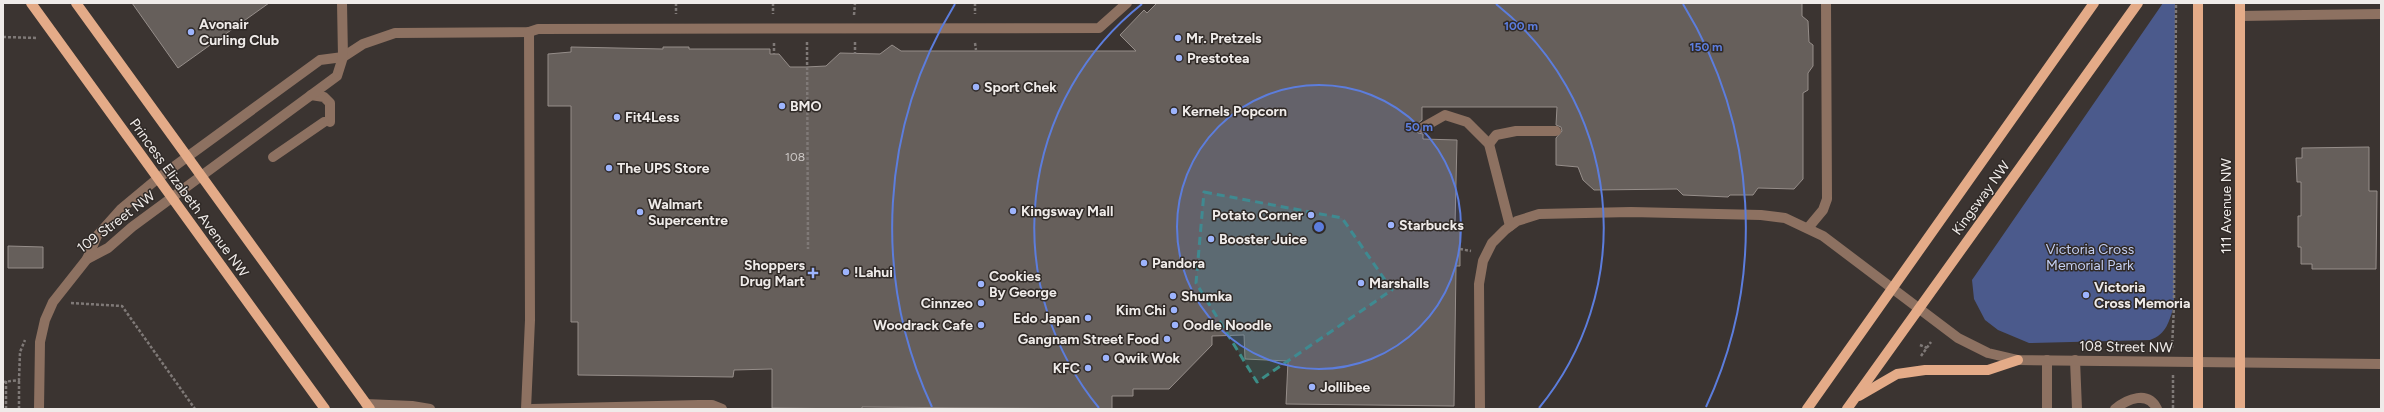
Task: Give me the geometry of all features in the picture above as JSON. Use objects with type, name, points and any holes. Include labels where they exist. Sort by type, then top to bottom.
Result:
[{"type":"main road","name":"Princess Elizabeth Avenue NW","points":[[31,3],[325,409]]},
{"type":"main road","name":"Princess Elizabeth Avenue NW","points":[[76,3],[368,406]]},
{"type":"main road","name":"Kingsway NW","points":[[1807,409],[2094,3]]},
{"type":"main road","name":"Kingsway NW","points":[[1847,409],[2138,3]]},
{"type":"main road","name":"111 Avenue NW","points":[[2198,3],[2198,409]]},
{"type":"main road","name":"111 Avenue NW","points":[[2240,3],[2240,409]]},
{"type":"main road","points":[[1854,399],[1897,374],[1926,370],[1988,370],[2018,360]]},
{"type":"street","points":[[342,3],[343,57]]},
{"type":"street","points":[[87,259],[97,236],[121,209],[188,156],[320,60],[343,57],[363,44],[395,33],[529,32],[538,29],[807,30],[1099,28],[1127,3]]},
{"type":"street","points":[[1808,228],[1823,210],[1826,199],[1826,3]]},
{"type":"street","points":[[2240,16],[2381,14]]},
{"type":"street","points":[[526,409],[530,313],[529,32]]},
{"type":"street","name":"109 Street NW","points":[[39,409],[38,362],[45,320],[53,302],[87,259],[108,248],[132,227],[337,76],[343,57]]},
{"type":"street","points":[[273,156],[327,122],[330,103],[324,97],[311,95]]},
{"type":"street","points":[[1422,128],[1445,115],[1468,122],[1489,144],[1510,226]]},
{"type":"street","points":[[1489,144],[1496,135],[1516,131],[1556,131]]},
{"type":"street","name":"108 Street NW","points":[[1480,409],[1479,284],[1483,261],[1492,243],[1510,226],[1517,221],[1539,214],[1588,212],[1760,215],[1785,218],[1823,236],[1958,338],[1988,352],[2018,360],[2381,364]]},
{"type":"street","points":[[2047,360],[2047,409]]},
{"type":"street","points":[[2075,360],[2077,409]]},
{"type":"street","points":[[2115,409],[2126,401],[2135,398],[2146,398],[2153,403],[2157,409]]},
{"type":"street","points":[[532,409],[712,405],[722,409]]},
{"type":"street","points":[[368,406],[412,406],[430,409]]},
{"type":"path","points":[[676,3],[676,18]]},
{"type":"path","points":[[773,3],[774,18]]},
{"type":"path","points":[[854,19],[855,3]]},
{"type":"path","points":[[975,3],[975,19]]},
{"type":"path","points":[[2172,335],[2174,306],[2176,3]]},
{"type":"path","points":[[807,30],[808,249]]},
{"type":"path","points":[[3,37],[39,38]]},
{"type":"path","points":[[53,302],[122,306],[195,409]]},
{"type":"path","points":[[1918,361],[1931,342]]},
{"type":"path","points":[[1920,345],[1927,348]]},
{"type":"path","points":[[19,409],[20,352]]},
{"type":"path","points":[[6,409],[4,381],[19,380]]},
{"type":"path","points":[[2173,387],[2173,409]]},
{"type":"highlighted area","points":[[1204,192],[1342,218],[1392,290],[1257,382],[1196,283]]},
{"type":"green space","name":"Victoria Cross Memorial Park","points":[[2163,3],[2175,3],[2174,306],[2171,317],[2164,331],[2150,340],[2029,343],[1998,330],[1985,320],[1974,299],[1972,280]]},
{"type":"building","name":"Avonair Curling Club","points":[[132,3],[269,3],[178,68]]},
{"type":"building","name":"Kingsway Mall","points":[[1157,3],[1802,3],[1802,16],[1808,21],[1809,42],[1813,45],[1813,66],[1808,73],[1808,90],[1803,93],[1803,179],[1794,189],[1758,188],[1753,195],[1730,195],[1728,197],[1683,195],[1677,189],[1594,190],[1583,180],[1578,167],[1556,165],[1556,138],[1562,131],[1561,127],[1556,125],[1557,107],[1422,107],[1422,120],[1417,124],[1416,128],[1418,133],[1423,134],[1423,139],[1457,140],[1455,225],[1460,226],[1460,266],[1456,266],[1454,406],[1286,404],[1288,361],[1245,359],[1244,335],[1212,336],[1212,345],[1169,389],[1133,389],[1133,396],[1112,396],[1112,409],[862,407],[862,409],[772,408],[772,369],[734,370],[733,377],[578,375],[578,322],[571,322],[571,106],[548,106],[548,54],[571,52],[571,47],[770,49],[770,54],[779,54],[790,67],[806,67],[826,66],[840,53],[880,54],[892,45],[901,51],[1136,51],[1120,35],[1144,10],[1147,13]]},
{"type":"building","points":[[2369,147],[2369,191],[2377,191],[2376,269],[2312,269],[2312,264],[2301,264],[2301,247],[2298,247],[2298,216],[2301,216],[2301,182],[2297,182],[2296,158],[2302,158],[2302,148]]},
{"type":"building","points":[[8,246],[43,247],[43,268],[8,268]]},
{"type":"place","name":"Avonair Curling Club","points":[[191,32]]},
{"type":"place","name":"Mr. Pretzels","points":[[1178,38]]},
{"type":"place","name":"Prestotea","points":[[1179,58]]},
{"type":"place","name":"Sport Chek","points":[[976,87]]},
{"type":"place","name":"BMO","points":[[782,106]]},
{"type":"place","name":"Kernels Popcorn","points":[[1174,111]]},
{"type":"place","name":"Fit4Less","points":[[617,117]]},
{"type":"place","name":"The UPS Store","points":[[609,168]]},
{"type":"place","name":"Kingsway Mall","points":[[1013,211]]},
{"type":"place","name":"Walmart Supercentre","points":[[640,212]]},
{"type":"place","name":"Potato Corner","points":[[1311,215]]},
{"type":"place","name":"Starbucks","points":[[1391,225]]},
{"type":"place","name":"Booster Juice","points":[[1211,239]]},
{"type":"place","name":"Pandora","points":[[1144,263]]},
{"type":"place","name":"!Lahui","points":[[846,272]]},
{"type":"place","name":"Shoppers Drug Mart","points":[[813,273]]},
{"type":"place","name":"Marshalls","points":[[1361,283]]},
{"type":"place","name":"Cookies By George","points":[[981,284]]},
{"type":"place","name":"Victoria Cross Memoria","points":[[2086,295]]},
{"type":"place","name":"Shumka","points":[[1173,296]]},
{"type":"place","name":"Cinnzeo","points":[[981,303]]},
{"type":"place","name":"Kim Chi","points":[[1174,310]]},
{"type":"place","name":"Edo Japan","points":[[1088,318]]},
{"type":"place","name":"Woodrack Cafe","points":[[981,325]]},
{"type":"place","name":"Oodle Noodle","points":[[1175,325]]},
{"type":"place","name":"Gangnam Street Food","points":[[1167,339]]},
{"type":"place","name":"Qwik Wok","points":[[1106,358]]},
{"type":"place","name":"KFC","points":[[1088,368]]},
{"type":"place","name":"Jollibee","points":[[1312,387]]}]
